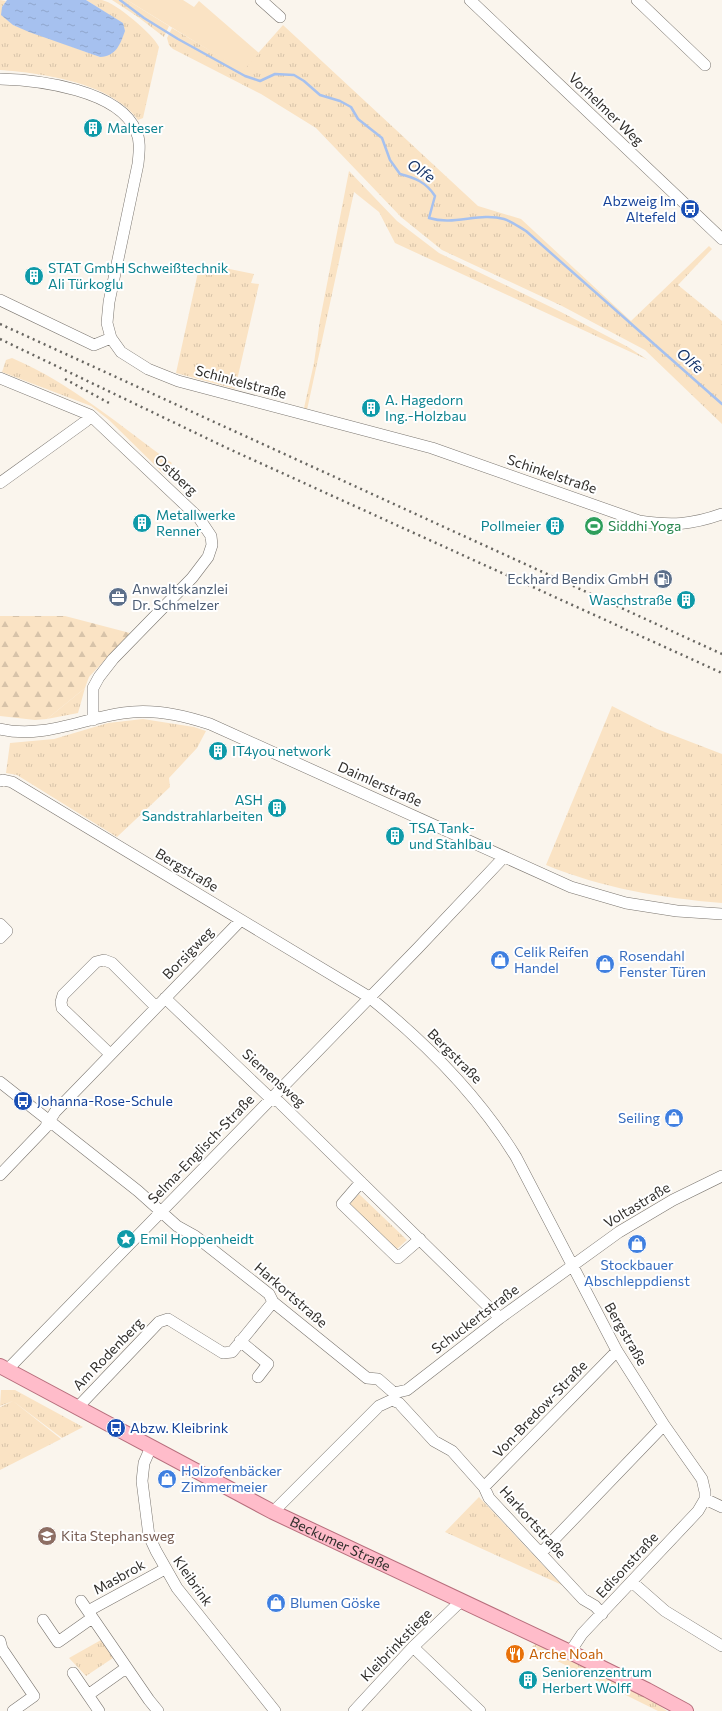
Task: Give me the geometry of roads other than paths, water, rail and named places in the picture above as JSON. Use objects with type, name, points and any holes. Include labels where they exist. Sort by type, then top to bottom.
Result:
[{"type":"main road","name":"Beckumer Straße","points":[[2,1371],[77,1408],[273,1512],[570,1652],[648,1690],[686,1711]]},
{"type":"street","points":[[261,0],[280,17]]},
{"type":"street","name":"Vorhelmer Weg","points":[[470,0],[722,239]]},
{"type":"street","points":[[637,0],[705,65]]},
{"type":"street","name":"Schinkelstraße","points":[[0,79],[45,82],[73,89],[95,97],[124,113],[132,122],[137,132],[140,145],[138,164],[108,302],[107,323],[112,338],[121,352],[132,360],[178,381],[432,448],[639,521],[671,524],[699,522],[722,514]]},
{"type":"street","points":[[0,300],[94,344],[112,338]]},
{"type":"street","name":"Ostberg","points":[[0,378],[90,415],[200,518],[207,529],[212,545],[208,557],[192,578],[113,659],[98,677],[93,688],[93,720]]},
{"type":"street","points":[[0,483],[86,421],[90,415]]},
{"type":"street","name":"Daimlerstraße","points":[[5,730],[50,731],[124,712],[155,712],[198,720],[571,887],[619,901],[677,911],[722,914]]},
{"type":"street","name":"Bergstraße","points":[[2,781],[12,782],[369,997],[419,1040],[466,1088],[486,1112],[516,1158],[617,1352],[664,1425],[702,1479],[705,1499]]},
{"type":"street","name":"Selma-Englisch-Straße","points":[[2,1371],[161,1212],[270,1098],[417,949],[504,857]]},
{"type":"street","name":"Borsigweg","points":[[0,1175],[49,1121],[55,1112],[241,920]]},
{"type":"street","points":[[0,924],[7,931],[0,938]]},
{"type":"street","points":[[110,1054],[62,1008],[61,1002],[63,995],[96,962],[104,960],[112,963],[156,1007]]},
{"type":"street","name":"Siemensweg","points":[[165,998],[270,1098],[279,1102],[500,1318]]},
{"type":"street","name":"Harkortstraße","points":[[0,1082],[177,1226],[196,1236],[269,1294],[273,1302],[367,1378],[378,1379],[434,1441],[452,1451],[484,1487],[489,1498],[583,1599],[595,1606],[602,1614]]},
{"type":"street","name":"Voltastraße","points":[[572,1266],[640,1218],[722,1176]]},
{"type":"street","points":[[361,1182],[342,1204],[398,1258],[420,1239]]},
{"type":"street","name":"Schuckertstraße","points":[[273,1512],[379,1406],[393,1396],[407,1390],[500,1318],[572,1266]]},
{"type":"street","name":"Am Rodenberg","points":[[77,1408],[159,1322],[168,1319],[222,1354],[232,1352],[273,1302]]},
{"type":"street","points":[[240,1341],[268,1364],[258,1377]]},
{"type":"street","name":"Von-Bredow-Straße","points":[[484,1487],[617,1352]]},
{"type":"street","points":[[541,1553],[664,1425]]},
{"type":"street","name":"Kleibrink","points":[[151,1448],[144,1462],[142,1481],[149,1536],[165,1569],[177,1588],[275,1711]]},
{"type":"street","points":[[705,1499],[722,1507]]},
{"type":"street","name":"Edisonstraße","points":[[570,1652],[576,1642],[698,1511],[705,1499]]},
{"type":"street","name":"Masbrok","points":[[43,1620],[58,1642],[90,1614],[165,1569]]},
{"type":"street","points":[[632,1582],[665,1611],[722,1646]]},
{"type":"street","name":"Masbrok","points":[[81,1601],[126,1668],[158,1711]]},
{"type":"street","name":"Kleibrinkstiege","points":[[354,1711],[413,1647],[460,1601]]},
{"type":"street","points":[[0,1641],[2,1649],[34,1696],[13,1711]]},
{"type":"street","points":[[413,1647],[480,1711]]},
{"type":"street","points":[[88,1695],[126,1668]]},
{"type":"street","points":[[73,1673],[99,1711]]},
{"type":"water","points":[[7,0],[86,0],[123,23],[125,31],[117,49],[110,54],[100,57],[13,25],[1,15],[2,7]]},
{"type":"waterway","name":"Olfe","points":[[120,0],[144,18],[178,39],[245,76],[260,81],[275,74],[294,75],[304,81],[320,95],[340,101],[351,107],[358,119],[382,138],[390,160],[400,174],[420,181],[432,191],[435,196],[429,218],[448,221],[495,217],[507,220],[526,231],[722,404]]},
{"type":"railway","points":[[0,324],[722,654]]},
{"type":"railway","points":[[0,339],[227,448],[722,673]]},
{"type":"railway","points":[[65,379],[109,403]]},
{"type":"place","name":"Malteser","points":[[93,128]]},
{"type":"place","name":"Abzweig Im Altefeld","points":[[690,209]]},
{"type":"place","name":"STAT GmbH Schweißtechnik Ali Türkoglu","points":[[34,276]]},
{"type":"place","name":"A. Hagedorn Ing.-Holzbau","points":[[371,408]]},
{"type":"place","name":"Metallwerke Renner","points":[[142,523]]},
{"type":"place","name":"Pollmeier","points":[[555,526]]},
{"type":"place","name":"Siddhi Yoga","points":[[594,526]]},
{"type":"place","name":"Eckhard Bendix GmbH","points":[[663,579]]},
{"type":"place","name":"Anwaltskanzlei Dr. Schmelzer","points":[[118,597]]},
{"type":"place","name":"Waschstraße","points":[[686,600]]},
{"type":"place","name":"IT4you network","points":[[218,751]]},
{"type":"place","name":"ASH Sandstrahlarbeiten","points":[[277,808]]},
{"type":"place","name":"TSA Tank- und Stahlbau","points":[[395,836]]},
{"type":"place","name":"Celik Reifen Handel","points":[[500,960]]},
{"type":"place","name":"Rosendahl Fenster Türen","points":[[605,964]]},
{"type":"place","name":"Johanna-Rose-Schule","points":[[23,1101]]},
{"type":"place","name":"Seiling","points":[[674,1118]]},
{"type":"place","name":"Emil Hoppenheidt","points":[[126,1239]]},
{"type":"place","name":"Stockbauer Abschleppdienst","points":[[637,1244]]},
{"type":"place","name":"Abzw. Kleibrink","points":[[116,1428]]},
{"type":"place","name":"Holzofenbäcker Zimmermeier","points":[[167,1479]]},
{"type":"place","name":"Kita Stephansweg","points":[[47,1536]]},
{"type":"place","name":"Blumen Göske","points":[[276,1603]]},
{"type":"place","name":"Arche Noah","points":[[515,1654]]},
{"type":"place","name":"Seniorenzentrum Herbert Wolff","points":[[528,1680]]}]
